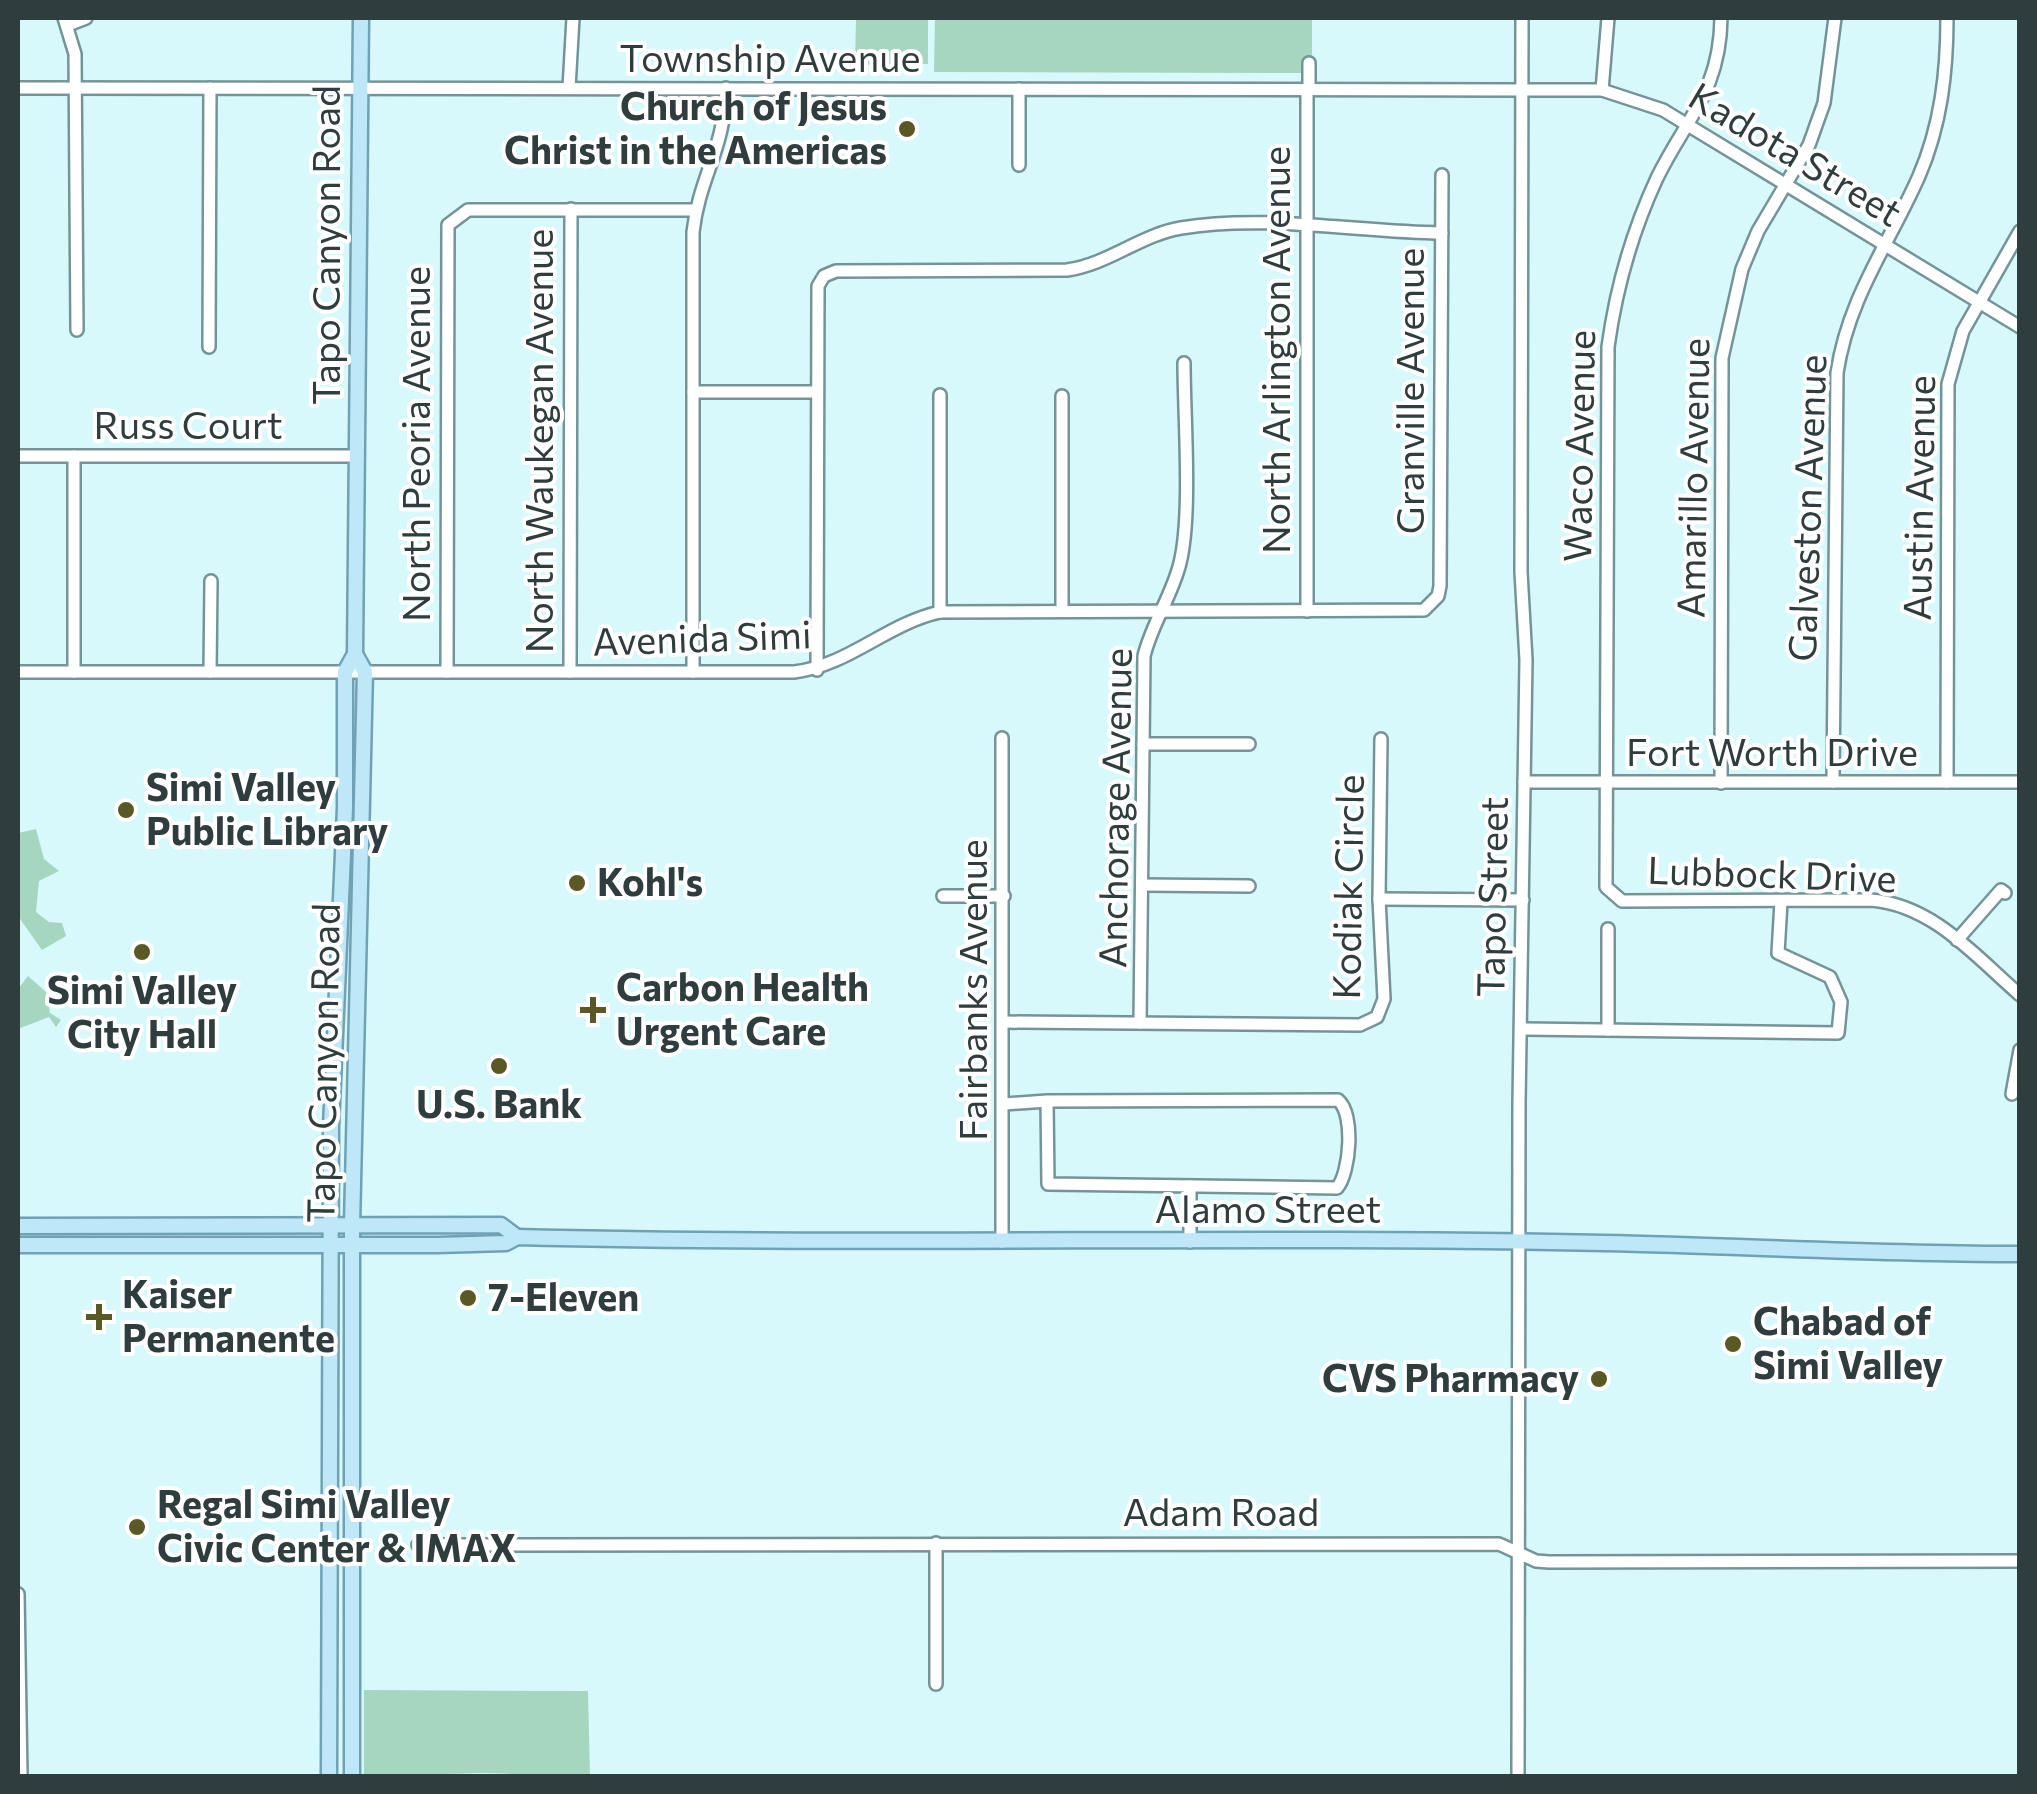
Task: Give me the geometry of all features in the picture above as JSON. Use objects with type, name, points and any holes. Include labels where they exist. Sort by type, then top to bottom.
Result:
[{"type":"main road","name":"Tapo Canyon Road","points":[[329,1776],[331,1226],[345,672],[355,654],[361,18]]},
{"type":"main road","name":"Tapo Canyon Road","points":[[352,1776],[352,1225],[365,672],[355,654]]},
{"type":"main road","name":"Alamo Street","points":[[18,1226],[501,1225],[517,1237]]},
{"type":"main road","name":"Alamo Street","points":[[18,1245],[506,1243],[517,1237],[1519,1242],[2020,1254]]},
{"type":"street","points":[[76,330],[76,54],[66,21],[86,18]]},
{"type":"street","points":[[569,88],[573,18]]},
{"type":"street","name":"Tapo Street","points":[[1518,1776],[1524,782],[1522,18]]},
{"type":"street","points":[[1602,90],[1608,18]]},
{"type":"street","name":"Waco Avenue","points":[[1612,897],[1606,887],[1608,347],[1622,273],[1638,222],[1718,67],[1721,18]]},
{"type":"street","name":"Amarillo Avenue","points":[[1720,783],[1722,358],[1742,269],[1809,145],[1824,103],[1836,18]]},
{"type":"street","name":"Galveston Avenue","points":[[1833,782],[1837,373],[1852,307],[1908,199],[1932,140],[1945,75],[1948,18]]},
{"type":"street","name":"North Arlington Avenue","points":[[1307,611],[1309,63]]},
{"type":"street","name":"Township Avenue","points":[[18,88],[1522,89]]},
{"type":"street","points":[[209,347],[210,88]]},
{"type":"street","points":[[693,672],[696,210],[722,140],[726,88]]},
{"type":"street","points":[[1019,89],[1019,165]]},
{"type":"street","name":"Kadota Street","points":[[1522,89],[1602,90],[1645,101],[2020,327]]},
{"type":"street","name":"Granville Avenue","points":[[1432,605],[1440,586],[1442,176]]},
{"type":"street","name":"North Peoria Avenue","points":[[447,672],[447,234],[454,218],[468,210],[570,210]]},
{"type":"street","points":[[570,210],[696,210]]},
{"type":"street","name":"North Waukegan Avenue","points":[[570,210],[570,672]]},
{"type":"street","points":[[817,670],[818,286],[830,272],[1067,270],[1102,262],[1179,228],[1307,226],[1442,233]]},
{"type":"street","name":"Austin Avenue","points":[[1946,782],[1948,384],[1955,348],[2020,232]]},
{"type":"street","name":"Anchorage Avenue","points":[[1140,1022],[1144,656],[1159,611],[1176,579],[1183,547],[1184,363]]},
{"type":"street","points":[[693,392],[817,392]]},
{"type":"street","points":[[940,395],[940,612]]},
{"type":"street","points":[[1062,396],[1062,611]]},
{"type":"street","name":"Russ Court","points":[[18,456],[358,456]]},
{"type":"street","points":[[74,456],[74,672]]},
{"type":"street","points":[[210,672],[211,581]]},
{"type":"street","name":"Avenida Simi","points":[[18,672],[817,670],[849,658],[902,623],[940,612],[1415,612],[1432,605]]},
{"type":"street","name":"Fairbanks Avenue","points":[[1002,738],[1002,1242]]},
{"type":"street","name":"Kodiak Circle","points":[[1140,1022],[1360,1025],[1377,1017],[1384,999],[1379,900],[1382,739]]},
{"type":"street","points":[[1143,744],[1249,744]]},
{"type":"street","name":"Fort Worth Drive","points":[[1524,782],[2020,782]]},
{"type":"street","points":[[1143,886],[1249,886]]},
{"type":"street","points":[[1957,940],[2002,890],[2005,893]]},
{"type":"street","points":[[943,896],[1004,896]]},
{"type":"street","name":"Lubbock Drive","points":[[1612,897],[1622,901],[1884,901],[1921,913],[2020,995]]},
{"type":"street","points":[[1379,900],[1523,900]]},
{"type":"street","points":[[1521,1029],[1838,1033],[1841,1002],[1830,976],[1778,953],[1781,902]]},
{"type":"street","points":[[1608,929],[1608,1030]]},
{"type":"street","points":[[1004,1022],[1140,1022]]},
{"type":"street","points":[[2012,1094],[2020,1050]]},
{"type":"street","points":[[1004,1104],[1048,1101],[1344,1103],[1348,1112],[1345,1178],[1336,1188],[1048,1184],[1048,1101]]},
{"type":"street","points":[[1190,1186],[1190,1242]]},
{"type":"street","points":[[936,1543],[936,1684]]},
{"type":"street","name":"Adam Road","points":[[418,1544],[1499,1544],[1536,1561],[1549,1562],[2020,1561]]},
{"type":"street","points":[[18,1594],[21,1776]]},
{"type":"green space","points":[[856,18],[928,18],[928,64],[855,65]]},
{"type":"green space","points":[[935,18],[1312,18],[1312,73],[934,72]]},
{"type":"green space","points":[[36,829],[44,859],[59,871],[39,881],[36,912],[49,922],[62,923],[66,936],[42,950],[18,916],[18,833]]},
{"type":"green space","points":[[28,976],[46,992],[50,1013],[61,1020],[56,1027],[49,1017],[18,1029],[18,989]]},
{"type":"green space","points":[[364,1690],[588,1691],[590,1776],[364,1776]]},
{"type":"place","name":"Church of Jesus Christ in the Americas","points":[[907,129]]},
{"type":"place","name":"Simi Valley Public Library","points":[[126,810]]},
{"type":"place","name":"Kohl's","points":[[577,883]]},
{"type":"place","name":"Simi Valley City Hall","points":[[142,952]]},
{"type":"place","name":"Carbon Health Urgent Care","points":[[593,1010]]},
{"type":"place","name":"U.S. Bank","points":[[499,1066]]},
{"type":"place","name":"7-Eleven","points":[[468,1298]]},
{"type":"place","name":"Kaiser Permanente","points":[[99,1317]]},
{"type":"place","name":"Chabad of Simi Valley","points":[[1733,1344]]},
{"type":"place","name":"CVS Pharmacy","points":[[1599,1379]]},
{"type":"place","name":"Regal Simi Valley Civic Center & IMAX","points":[[137,1527]]}]
